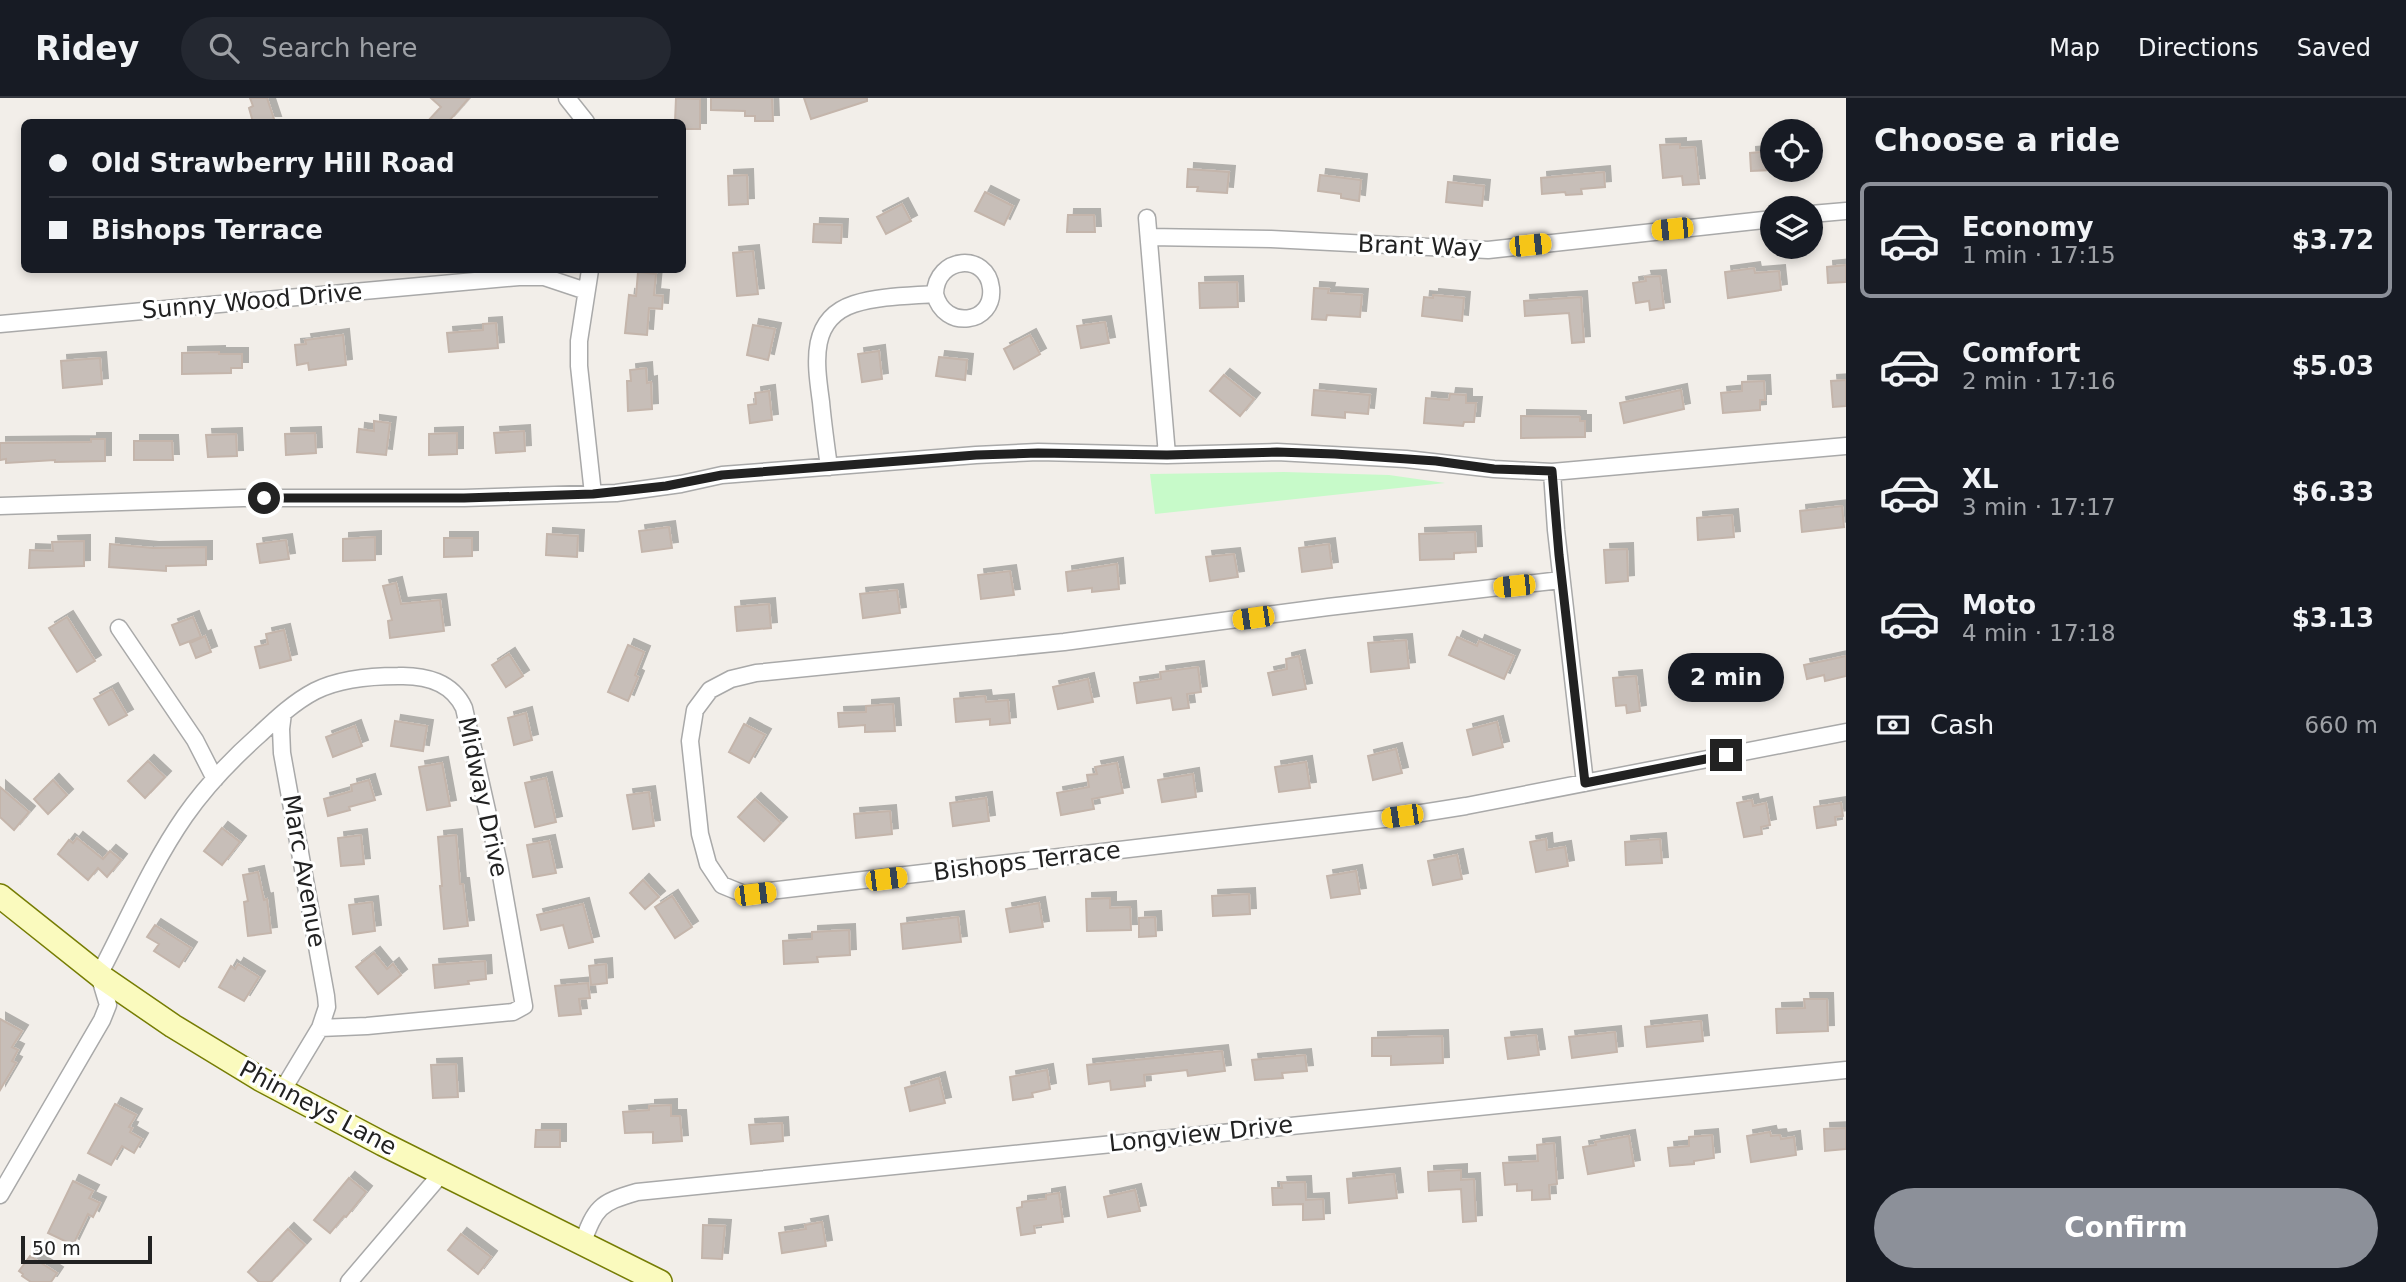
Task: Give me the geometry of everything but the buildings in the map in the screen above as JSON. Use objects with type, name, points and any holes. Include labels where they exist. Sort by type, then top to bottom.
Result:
[{"type":"main road","name":"Phinneys Lane","points":[[0,896],[99,975],[173,1026],[282,1091],[660,1282]]},
{"type":"street","points":[[567,98],[584,119]]},
{"type":"street","points":[[1823,213],[1846,211]]},
{"type":"street","points":[[1147,218],[1167,455]]},
{"type":"street","name":"Brant Way","points":[[1149,237],[1272,239],[1488,250],[1760,220]]},
{"type":"street","points":[[589,273],[579,341],[579,366],[593,494]]},
{"type":"street","name":"Sunny Wood Drive","points":[[0,324],[519,277],[544,277],[586,290]]},
{"type":"street","points":[[829,467],[816,365],[818,344],[825,325],[853,304],[935,294]]},
{"type":"street","points":[[0,506],[243,498],[464,498],[593,494],[661,487],[722,475],[976,455],[1277,452],[1552,471],[1846,446]]},
{"type":"street","points":[[1552,471],[1561,580],[1585,783]]},
{"type":"street","name":"Bishops Terrace","points":[[1561,580],[1064,642],[756,673],[732,678],[709,690],[695,710],[691,725],[690,741],[700,834],[708,864],[722,885],[744,894],[1334,826],[1466,806],[1846,732]]},
{"type":"street","points":[[119,628],[195,740],[215,779]]},
{"type":"street","name":"Midway Drive","points":[[99,975],[147,880],[180,825],[215,779],[247,745],[283,713],[316,690],[347,681],[377,676],[410,676],[435,681],[450,688],[459,697],[464,708],[479,771],[524,1006],[513,1012],[367,1027],[320,1028]]},
{"type":"street","name":"Marc Avenue","points":[[283,713],[282,752],[327,1007],[320,1028]]},
{"type":"street","points":[[0,1195],[105,1013],[108,1005],[99,975]]},
{"type":"street","points":[[282,1091],[320,1028]]},
{"type":"street","name":"Longview Drive","points":[[582,1244],[591,1220],[604,1204],[614,1198],[637,1192],[1846,1070]]},
{"type":"street","points":[[349,1282],[442,1173]]},
{"type":"green space","points":[[1284,472],[1389,475],[1445,483],[1155,514],[1150,474]]},
{"type":"route","points":[[264,498],[464,498],[616,493],[722,475],[976,455],[1038,453],[1335,454],[1436,461],[1494,469],[1552,471],[1579,750],[1585,783],[1726,755]]}]
